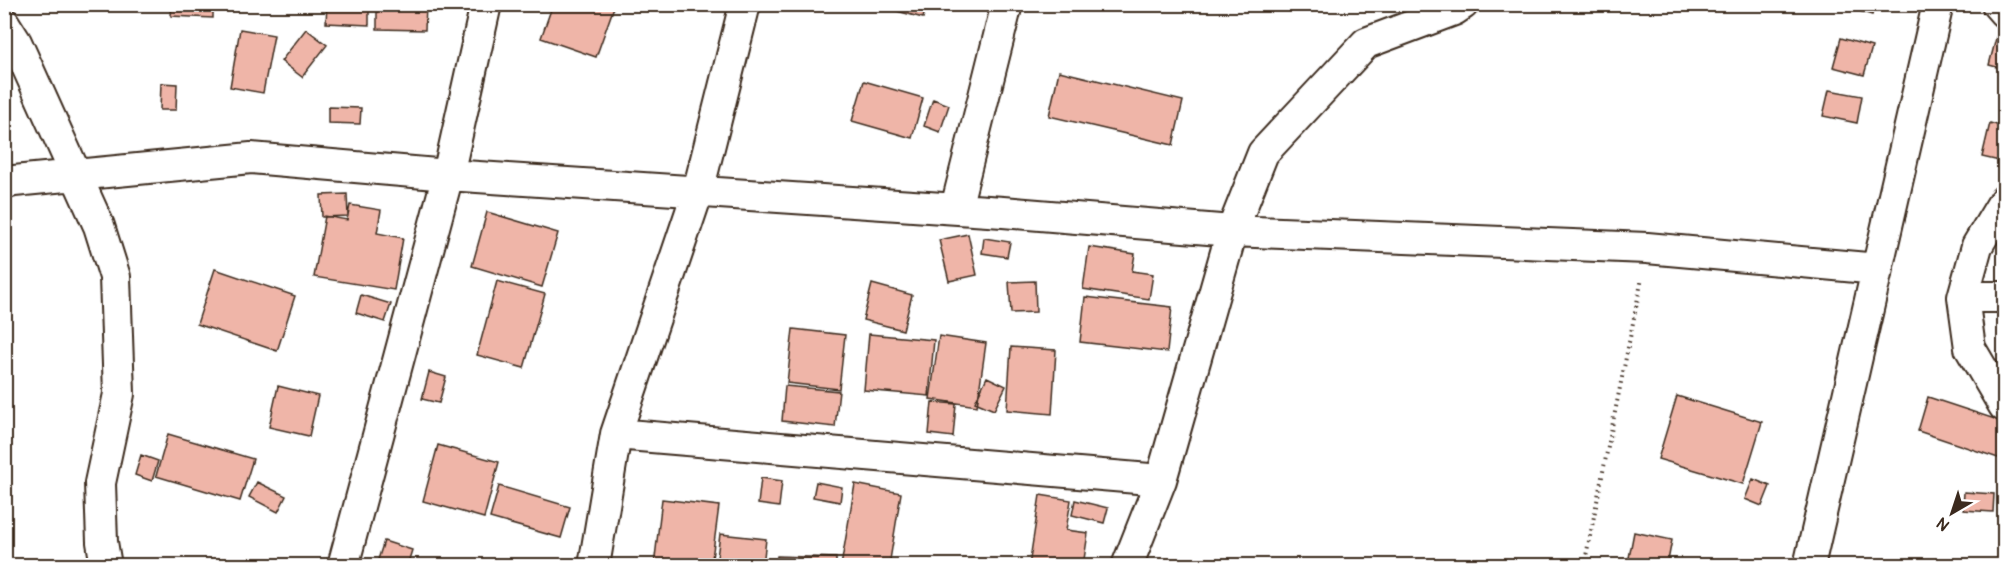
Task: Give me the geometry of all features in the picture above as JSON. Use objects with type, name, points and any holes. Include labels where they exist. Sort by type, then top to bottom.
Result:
[{"type":"street","points":[[344,566],[448,175],[486,4]]},
{"type":"street","points":[[594,566],[616,434],[698,191],[745,4]]},
{"type":"street","points":[[956,208],[1007,4]]},
{"type":"street","points":[[1127,566],[1161,480],[1232,231],[1263,153],[1366,43],[1454,10],[1463,4]]},
{"type":"street","points":[[1809,566],[1938,4]]},
{"type":"street","points":[[1997,4],[2004,12]]},
{"type":"street","points":[[4,23],[16,42],[77,173],[99,226],[116,277],[118,394],[100,483],[102,542],[106,566]]},
{"type":"street","points":[[4,184],[77,173],[251,158],[448,175],[956,208],[1232,231],[1647,248],[1878,269]]},
{"type":"street","points":[[2004,201],[1977,246],[1963,297],[1970,348],[2004,406]]},
{"type":"street","points":[[1963,297],[2004,297]]},
{"type":"street","points":[[616,434],[1161,480]]},
{"type":"path","points":[[1584,566],[1647,248]]},
{"type":"building","points":[[172,4],[213,4],[213,18],[171,16]]},
{"type":"building","points":[[327,4],[369,4],[369,25],[326,23]]},
{"type":"building","points":[[377,4],[426,4],[425,30],[377,29]]},
{"type":"building","points":[[553,4],[615,4],[596,57],[541,38]]},
{"type":"building","points":[[883,4],[927,4],[923,18],[882,7]]},
{"type":"building","points":[[1837,4],[1875,4],[1872,15]]},
{"type":"building","points":[[2000,23],[2004,24],[2004,69],[1989,65]]},
{"type":"building","points":[[240,29],[274,35],[263,93],[230,87]]},
{"type":"building","points":[[306,29],[327,45],[302,77],[281,61]]},
{"type":"building","points":[[1841,38],[1872,47],[1864,75],[1833,67]]},
{"type":"building","points":[[1059,71],[1183,101],[1173,145],[1049,116]]},
{"type":"building","points":[[864,81],[923,98],[912,138],[852,121]]},
{"type":"building","points":[[161,83],[177,84],[176,110],[160,110]]},
{"type":"building","points":[[1829,90],[1862,96],[1857,123],[1823,116]]},
{"type":"building","points":[[933,99],[949,105],[940,132],[924,126]]},
{"type":"building","points":[[328,107],[361,108],[360,124],[328,123]]},
{"type":"building","points":[[1990,123],[2004,127],[2004,162],[1982,157]]},
{"type":"building","points":[[347,194],[348,216],[322,217],[321,195]]},
{"type":"building","points":[[350,205],[381,210],[377,233],[403,238],[394,290],[314,277],[325,216],[347,220]]},
{"type":"building","points":[[487,212],[558,233],[542,287],[472,266]]},
{"type":"building","points":[[968,234],[977,275],[949,281],[939,240]]},
{"type":"building","points":[[984,238],[1010,242],[1007,257],[982,253]]},
{"type":"building","points":[[1089,247],[1135,254],[1132,271],[1153,274],[1149,299],[1083,289]]},
{"type":"building","points":[[215,269],[295,296],[277,351],[197,324]]},
{"type":"building","points":[[497,281],[545,294],[524,368],[477,355]]},
{"type":"building","points":[[1035,281],[1036,312],[1011,313],[1009,282]]},
{"type":"building","points":[[872,284],[912,295],[903,330],[863,320]]},
{"type":"building","points":[[361,295],[391,304],[385,322],[356,313]]},
{"type":"building","points":[[1085,297],[1172,307],[1167,352],[1080,342]]},
{"type":"building","points":[[793,329],[845,335],[839,389],[787,383]]},
{"type":"building","points":[[869,334],[934,340],[929,396],[864,390]]},
{"type":"building","points":[[939,336],[986,343],[977,406],[930,399]]},
{"type":"building","points":[[1011,347],[1056,350],[1052,414],[1007,410]]},
{"type":"building","points":[[429,372],[446,377],[439,403],[422,399]]},
{"type":"building","points":[[987,377],[1006,386],[994,410],[975,402]]},
{"type":"building","points":[[278,386],[318,396],[309,436],[269,427]]},
{"type":"building","points":[[785,386],[839,391],[835,427],[782,421]]},
{"type":"building","points":[[1677,396],[1762,422],[1743,484],[1658,459]]},
{"type":"building","points":[[1928,397],[2004,422],[2004,460],[1918,431]]},
{"type":"building","points":[[932,402],[956,404],[953,437],[929,434]]},
{"type":"building","points":[[168,434],[253,459],[240,501],[156,476]]},
{"type":"building","points":[[438,445],[499,462],[484,518],[423,501]]},
{"type":"building","points":[[141,455],[158,461],[152,481],[135,475]]},
{"type":"building","points":[[761,478],[782,481],[779,507],[758,504]]},
{"type":"building","points":[[1753,479],[1770,486],[1762,506],[1745,499]]},
{"type":"building","points":[[257,482],[286,496],[278,512],[249,497]]},
{"type":"building","points":[[816,482],[842,487],[840,502],[813,497]]},
{"type":"building","points":[[855,484],[901,493],[889,566],[841,566]]},
{"type":"building","points":[[499,486],[570,507],[561,538],[490,518]]},
{"type":"building","points":[[1964,492],[1994,494],[1993,512],[1963,510]]},
{"type":"building","points":[[1040,495],[1071,500],[1066,530],[1088,533],[1083,566],[1029,566]]},
{"type":"building","points":[[662,499],[719,506],[711,566],[654,566]]},
{"type":"building","points":[[1075,500],[1108,508],[1104,523],[1072,515]]},
{"type":"building","points":[[1634,532],[1672,540],[1667,566],[1639,566],[1628,563]]},
{"type":"building","points":[[720,534],[766,539],[763,566],[716,566]]},
{"type":"building","points":[[384,541],[412,550],[407,566],[376,566]]},
{"type":"building","points":[[777,556],[836,558],[836,566],[776,566]]},
{"type":"building","points":[[927,562],[956,566],[927,566]]}]
